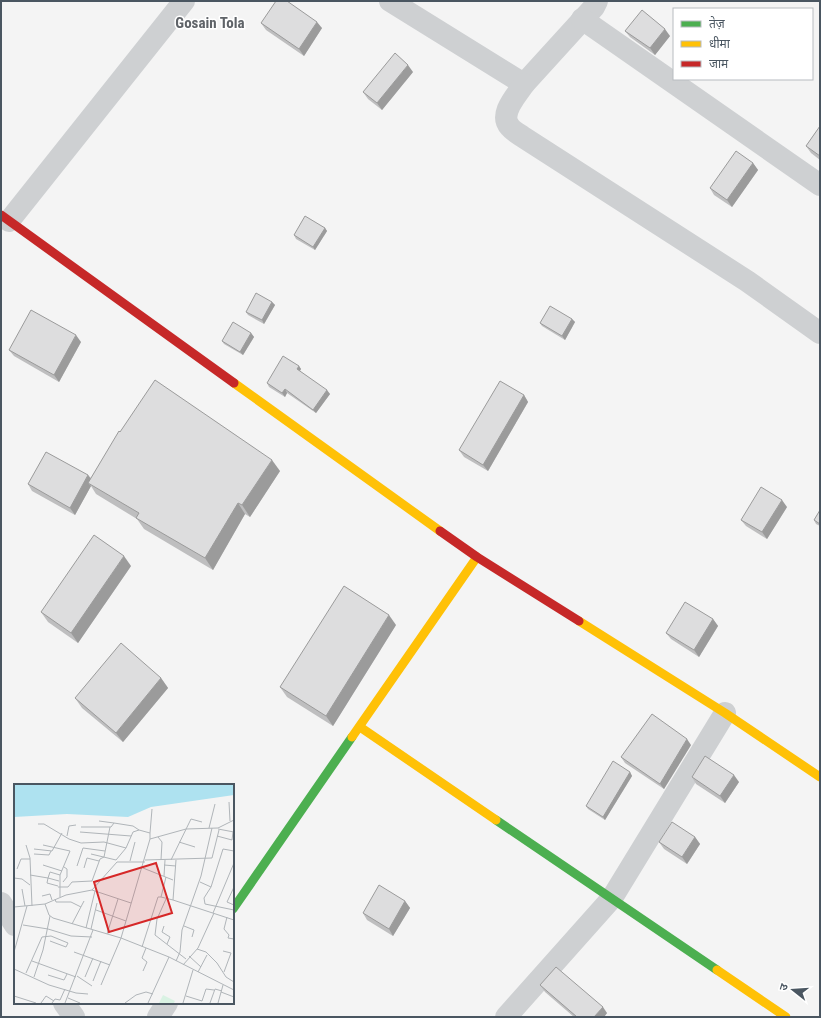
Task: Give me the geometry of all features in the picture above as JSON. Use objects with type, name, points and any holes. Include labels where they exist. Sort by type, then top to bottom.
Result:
[{"type":"street","points":[[184,1],[5,218],[477,557],[725,713],[820,777]]},
{"type":"street","points":[[390,1],[524,84]]},
{"type":"street","points":[[596,1],[582,19],[524,84],[509,107],[506,118],[509,126],[523,137],[747,281],[820,333]]},
{"type":"street","points":[[582,19],[820,185]]},
{"type":"street","points":[[234,908],[477,557]]},
{"type":"street","points":[[506,1017],[612,898],[725,713]]},
{"type":"street","points":[[360,727],[786,1017]]},
{"type":"street","points":[[1,903],[14,923]]},
{"type":"street","points":[[65,1004],[74,1017]]},
{"type":"street","points":[[158,1017],[166,1004]]},
{"type":"building","points":[[276,1],[287,1],[317,22],[299,49],[261,23]]},
{"type":"building","points":[[642,10],[665,29],[650,48],[625,31]]},
{"type":"building","points":[[395,53],[408,65],[377,103],[363,92]]},
{"type":"building","points":[[820,126],[820,156],[806,146]]},
{"type":"building","points":[[736,151],[753,163],[727,200],[710,188]]},
{"type":"building","points":[[305,216],[325,228],[313,247],[294,235]]},
{"type":"building","points":[[256,293],[272,302],[262,320],[246,312]]},
{"type":"building","points":[[550,306],[572,319],[562,336],[540,323]]},
{"type":"building","points":[[31,310],[76,335],[54,375],[9,350]]},
{"type":"building","points":[[233,322],[251,333],[240,352],[222,341]]},
{"type":"building","points":[[283,356],[299,366],[297,369],[327,390],[313,410],[285,389],[282,393],[267,383]]},
{"type":"building","points":[[155,380],[272,460],[242,505],[238,503],[205,558],[136,518],[139,513],[88,483],[119,431],[120,432]]},
{"type":"building","points":[[500,381],[524,395],[483,465],[459,450]]},
{"type":"building","points":[[46,452],[88,475],[70,508],[28,484]]},
{"type":"building","points":[[761,487],[782,500],[762,532],[741,520]]},
{"type":"building","points":[[820,510],[820,524],[814,520]]},
{"type":"building","points":[[94,535],[124,556],[71,633],[41,612]]},
{"type":"building","points":[[344,586],[389,615],[326,716],[280,687]]},
{"type":"building","points":[[685,602],[713,619],[694,650],[666,633]]},
{"type":"building","points":[[121,643],[161,678],[116,733],[75,698]]},
{"type":"building","points":[[652,714],[687,739],[660,784],[621,757]]},
{"type":"building","points":[[705,756],[734,775],[720,796],[692,777]]},
{"type":"building","points":[[613,761],[630,772],[603,817],[586,806]]},
{"type":"building","points":[[672,822],[695,837],[682,857],[659,842]]},
{"type":"building","points":[[379,885],[405,901],[389,929],[363,913]]},
{"type":"building","points":[[556,967],[603,1007],[594,1017],[577,1017],[540,985]]},
{"type":"traffic: fast","points":[[234,908],[352,737]]},
{"type":"traffic: fast","points":[[496,820],[717,970]]},
{"type":"traffic: slow","points":[[234,383],[440,531]]},
{"type":"traffic: slow","points":[[352,737],[477,557]]},
{"type":"traffic: slow","points":[[579,621],[725,713],[820,777]]},
{"type":"traffic: slow","points":[[360,727],[496,820]]},
{"type":"traffic: slow","points":[[717,970],[786,1017]]},
{"type":"traffic: jam","points":[[1,215],[234,383]]},
{"type":"traffic: jam","points":[[440,531],[477,557],[579,621]]},
{"type":"district","name":"Gosain Tola","points":[[210,23]]}]
